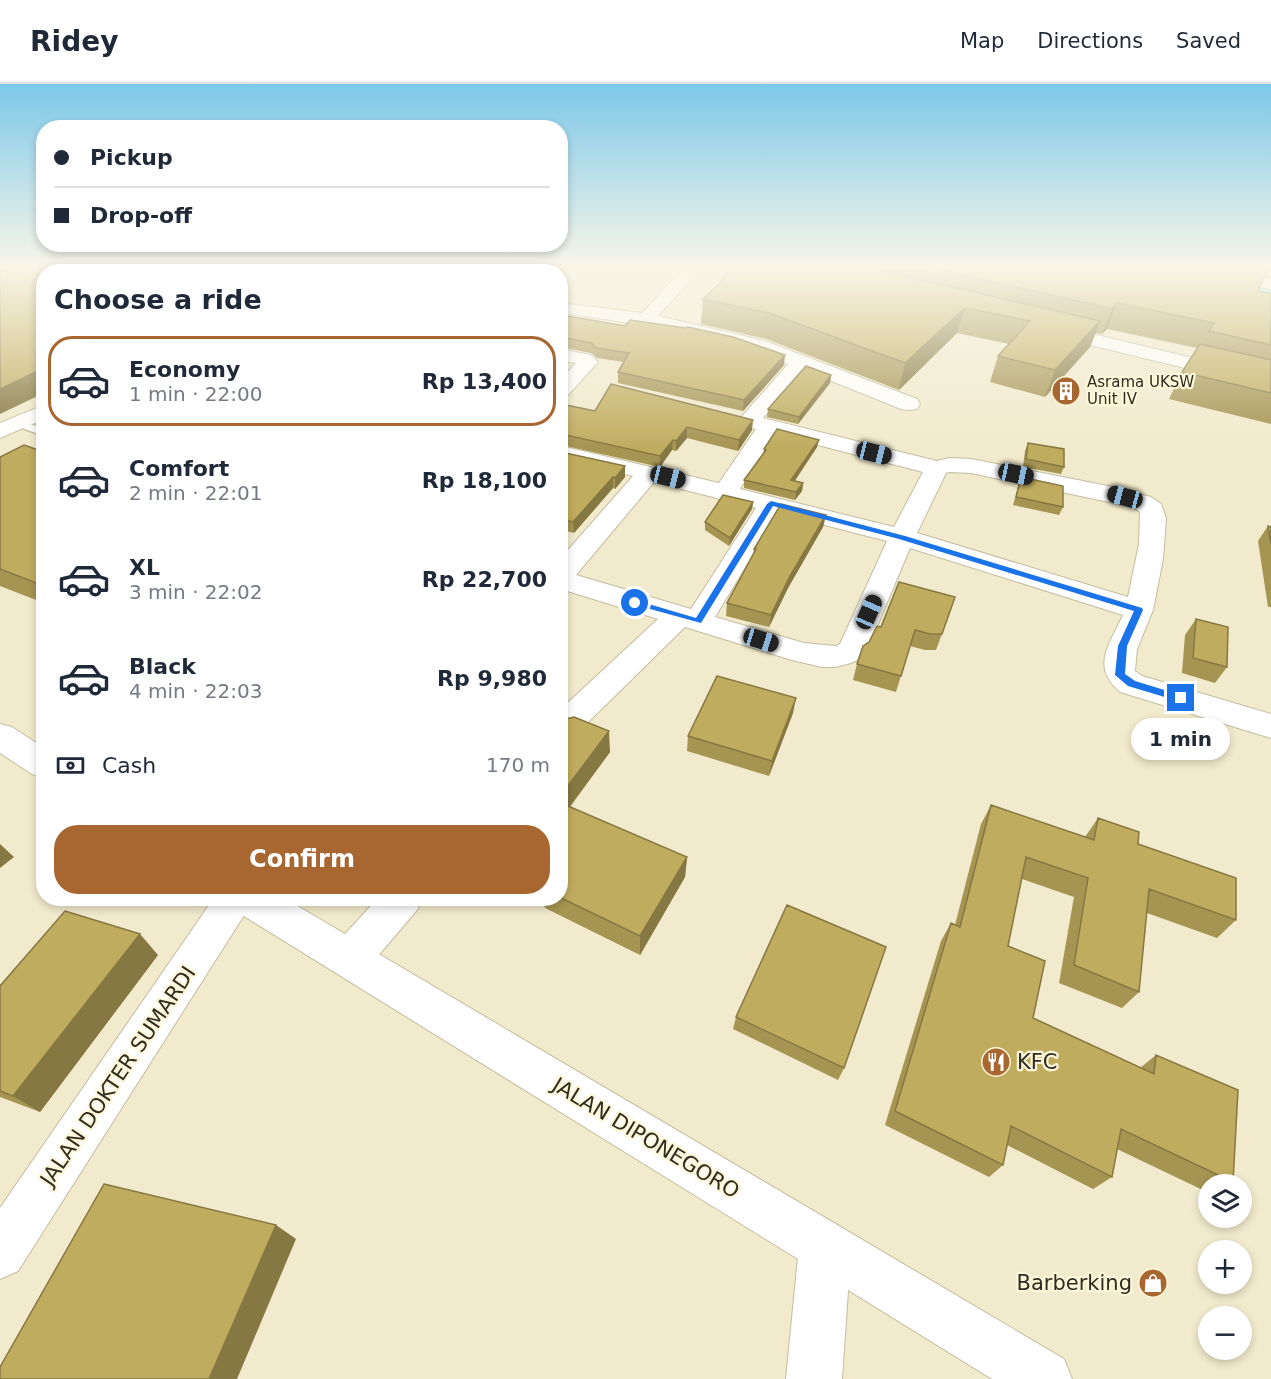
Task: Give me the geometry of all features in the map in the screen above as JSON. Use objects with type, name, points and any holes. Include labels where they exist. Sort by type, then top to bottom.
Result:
[{"type":"street","points":[[684,328],[758,345],[799,363],[909,404]]},
{"type":"street","points":[[1046,328],[1271,383]]},
{"type":"street","points":[[568,356],[588,362],[568,383]]},
{"type":"street","points":[[725,492],[759,424],[799,363]]},
{"type":"street","points":[[725,416],[937,468],[961,464],[982,467],[1142,502],[1152,509],[1155,525],[1139,610],[1123,646],[1119,670],[1123,679],[1131,684],[1271,726]]},
{"type":"street","points":[[9,427],[36,419]]},
{"type":"street","points":[[568,455],[649,472],[902,537],[1139,610]]},
{"type":"street","points":[[568,582],[803,653],[827,657],[844,656],[852,650],[902,537],[937,468]]},
{"type":"street","points":[[568,568],[649,472]]},
{"type":"street","points":[[568,722],[689,618],[771,504]]},
{"type":"street","points":[[0,736],[36,760]]},
{"type":"street","name":"JALAN DOKTER SUMARDI","points":[[0,1253],[231,906]]},
{"type":"street","name":"JALAN DIPONEGORO","points":[[262,906],[1044,1379]]},
{"type":"street","points":[[350,958],[396,906]]},
{"type":"street","points":[[814,1379],[825,1247]]},
{"type":"building","points":[[0,328],[36,328],[36,372],[0,389]]},
{"type":"building","points":[[568,328],[694,328],[733,337],[785,355],[744,400],[618,372],[629,353],[597,348],[591,343],[568,338]]},
{"type":"building","points":[[811,328],[943,328],[905,363]]},
{"type":"building","points":[[1023,328],[1093,328],[1055,370],[998,356]]},
{"type":"building","points":[[1211,328],[1271,328],[1271,345],[1209,331]]},
{"type":"building","points":[[1200,344],[1271,360],[1271,393],[1182,372]]},
{"type":"building","points":[[806,366],[831,375],[799,417],[768,409]]},
{"type":"building","points":[[611,384],[753,420],[739,440],[687,427],[660,456],[568,436],[568,405],[595,411]]},
{"type":"building","points":[[777,429],[819,440],[791,480],[803,483],[796,492],[744,480],[766,450],[764,449]]},
{"type":"building","points":[[1028,443],[1064,449],[1064,467],[1026,459]]},
{"type":"building","points":[[24,445],[36,449],[36,583],[0,569],[0,457]]},
{"type":"building","points":[[568,454],[625,466],[615,478],[613,477],[573,522],[568,521]]},
{"type":"building","points":[[1021,477],[1063,486],[1063,507],[1016,497]]},
{"type":"building","points":[[723,495],[753,502],[730,538],[705,522]]},
{"type":"building","points":[[781,504],[826,515],[790,576],[771,615],[727,603],[756,549],[754,549]]},
{"type":"building","points":[[1268,526],[1271,527],[1271,544]]},
{"type":"building","points":[[899,582],[955,597],[942,634],[915,630],[901,676],[857,664],[863,646],[869,642],[877,626],[881,627]]},
{"type":"building","points":[[1196,619],[1228,627],[1227,667],[1193,658]]},
{"type":"building","points":[[717,676],[796,698],[772,761],[688,736]]},
{"type":"building","points":[[574,717],[609,731],[568,786],[568,718]]},
{"type":"building","points":[[991,805],[1094,840],[1098,818],[1139,832],[1138,844],[1236,878],[1236,920],[1149,889],[1139,992],[1074,965],[1088,878],[1026,857],[1008,946],[1045,961],[1033,1018],[1154,1074],[1156,1055],[1238,1090],[1233,1174],[1216,1174],[1121,1129],[1112,1177],[1011,1126],[1003,1165],[895,1111],[951,923],[960,927]]},
{"type":"building","points":[[568,806],[687,857],[640,936],[568,901]]},
{"type":"building","points":[[787,905],[886,947],[844,1068],[736,1017]]},
{"type":"building","points":[[65,911],[140,934],[13,1096],[0,1091],[0,986]]},
{"type":"building","points":[[104,1184],[276,1225],[209,1379],[0,1379],[0,1367]]},
{"type":"place","name":"Asrama UKSW Unit IV","points":[[1066,391]]},
{"type":"place","name":"KFC","points":[[996,1062]]},
{"type":"place","name":"Barberking","points":[[1153,1283]]},
{"type":"route","points":[[635,603],[698,621],[771,504],[902,537],[1139,610],[1123,646],[1120,675],[1131,684],[1181,698]]}]
